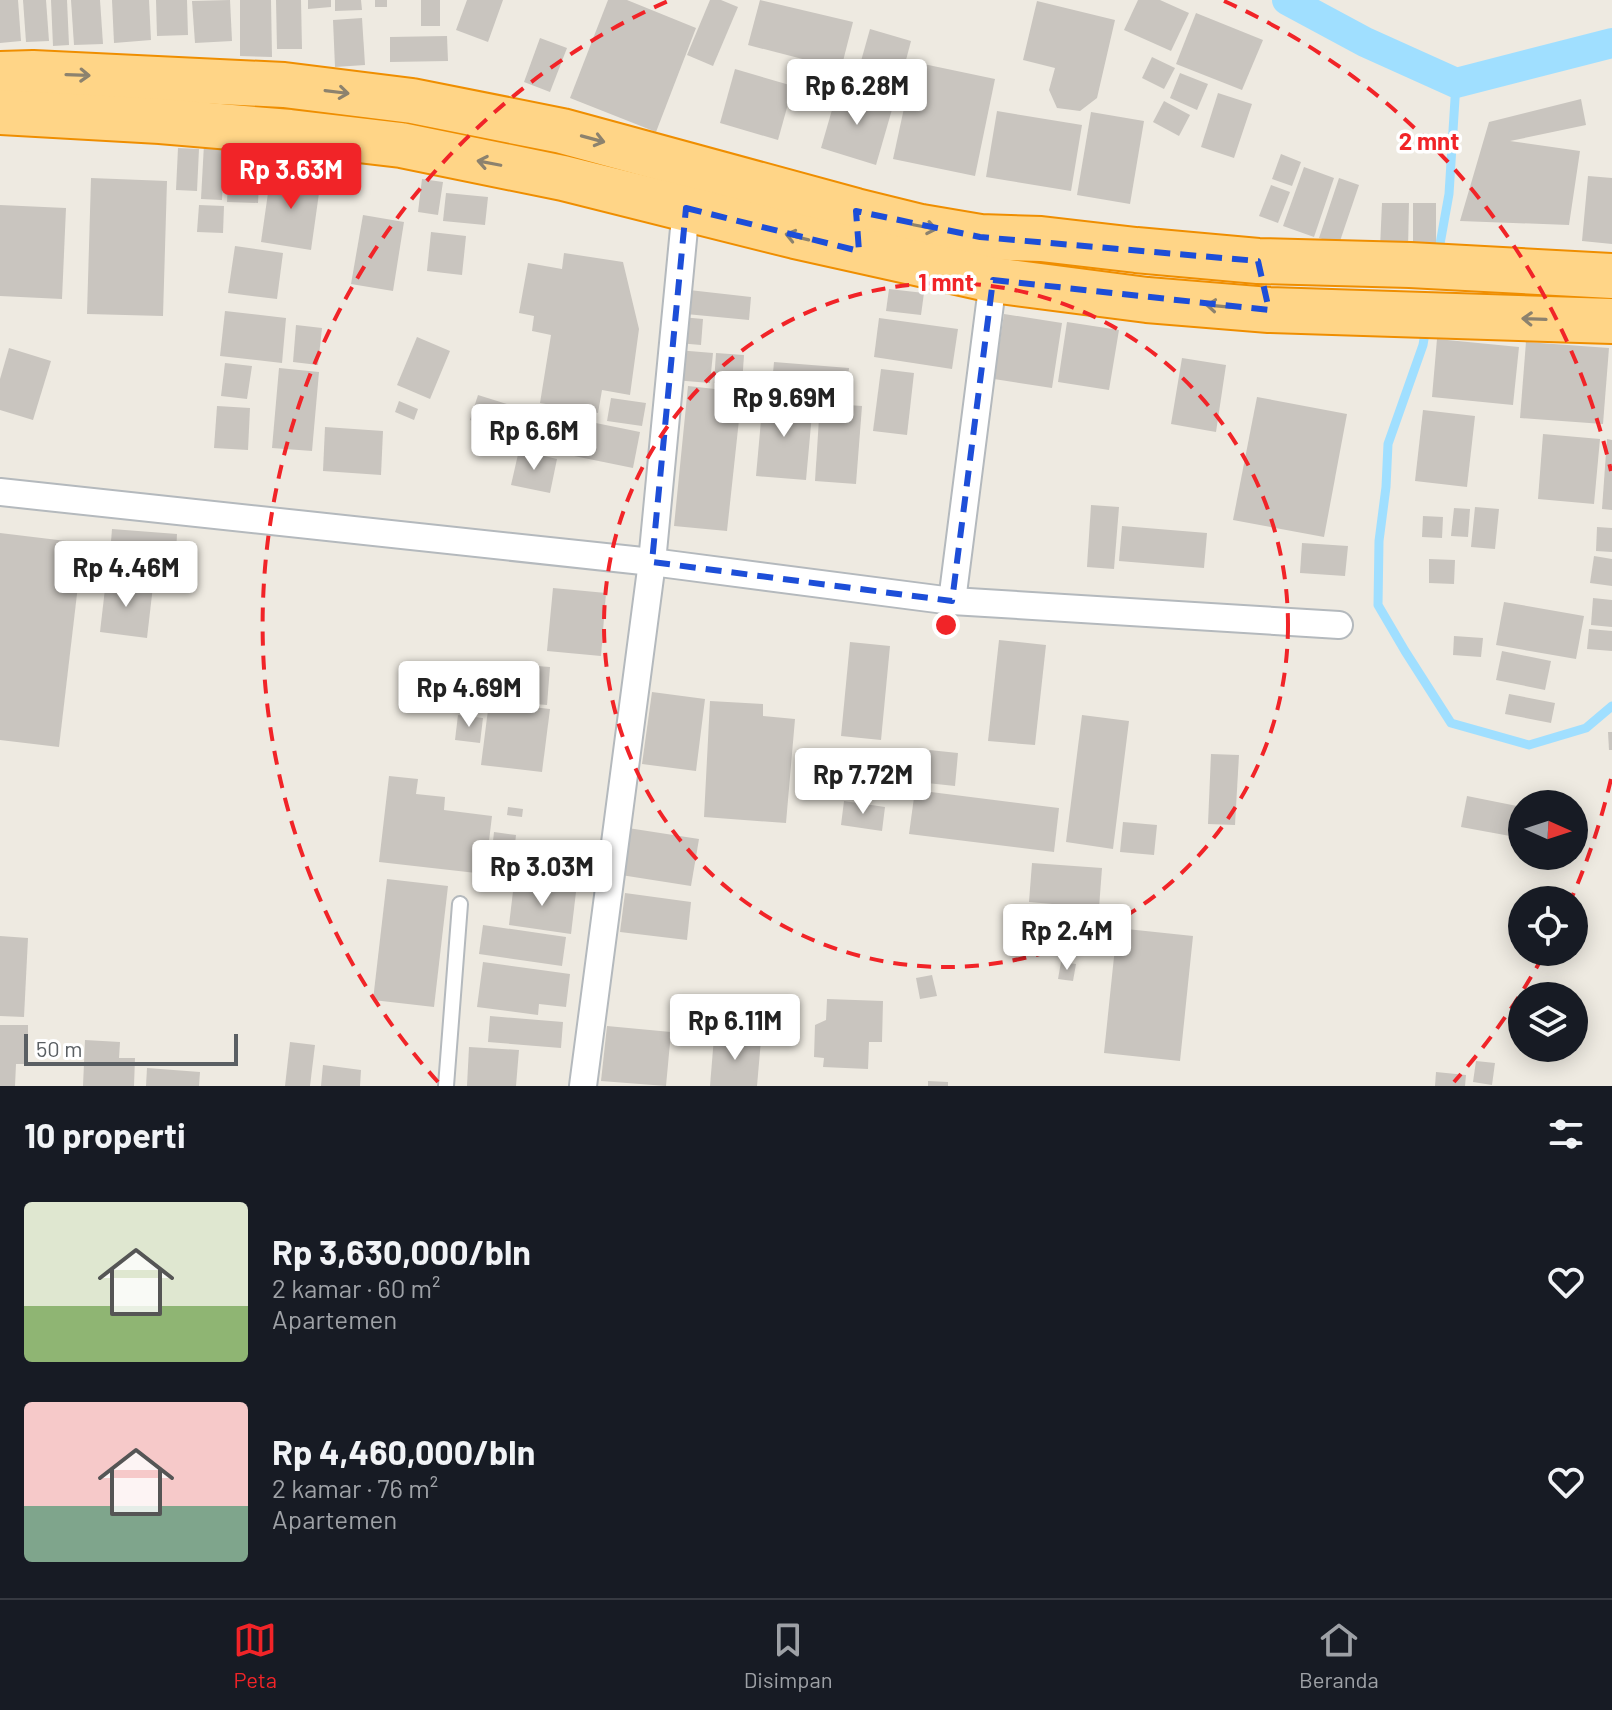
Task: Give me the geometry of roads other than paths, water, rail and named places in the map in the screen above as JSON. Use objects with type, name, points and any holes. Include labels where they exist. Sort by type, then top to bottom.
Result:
[{"type":"highway","points":[[0,74],[284,85],[412,101],[562,131],[993,280],[1147,300],[1269,310],[1612,321]]},
{"type":"highway","points":[[0,112],[261,129],[401,145],[563,178],[686,208],[857,231],[921,227],[980,237],[1041,239],[1258,261],[1424,265],[1612,276]]},
{"type":"highway","points":[[1258,261],[1269,310]]},
{"type":"street","points":[[583,1086],[652,562],[686,208]]},
{"type":"street","points":[[952,601],[993,280]]},
{"type":"street","points":[[0,492],[652,562],[952,601],[1339,625]]},
{"type":"lane","points":[[446,1086],[460,904]]},
{"type":"waterway","points":[[1287,0],[1365,42],[1456,83],[1612,43]]},
{"type":"waterway","points":[[1438,255],[1449,194],[1456,83]]},
{"type":"waterway","points":[[1425,333],[1388,444],[1379,541],[1378,605],[1451,723],[1529,745],[1586,728],[1612,706]]}]
